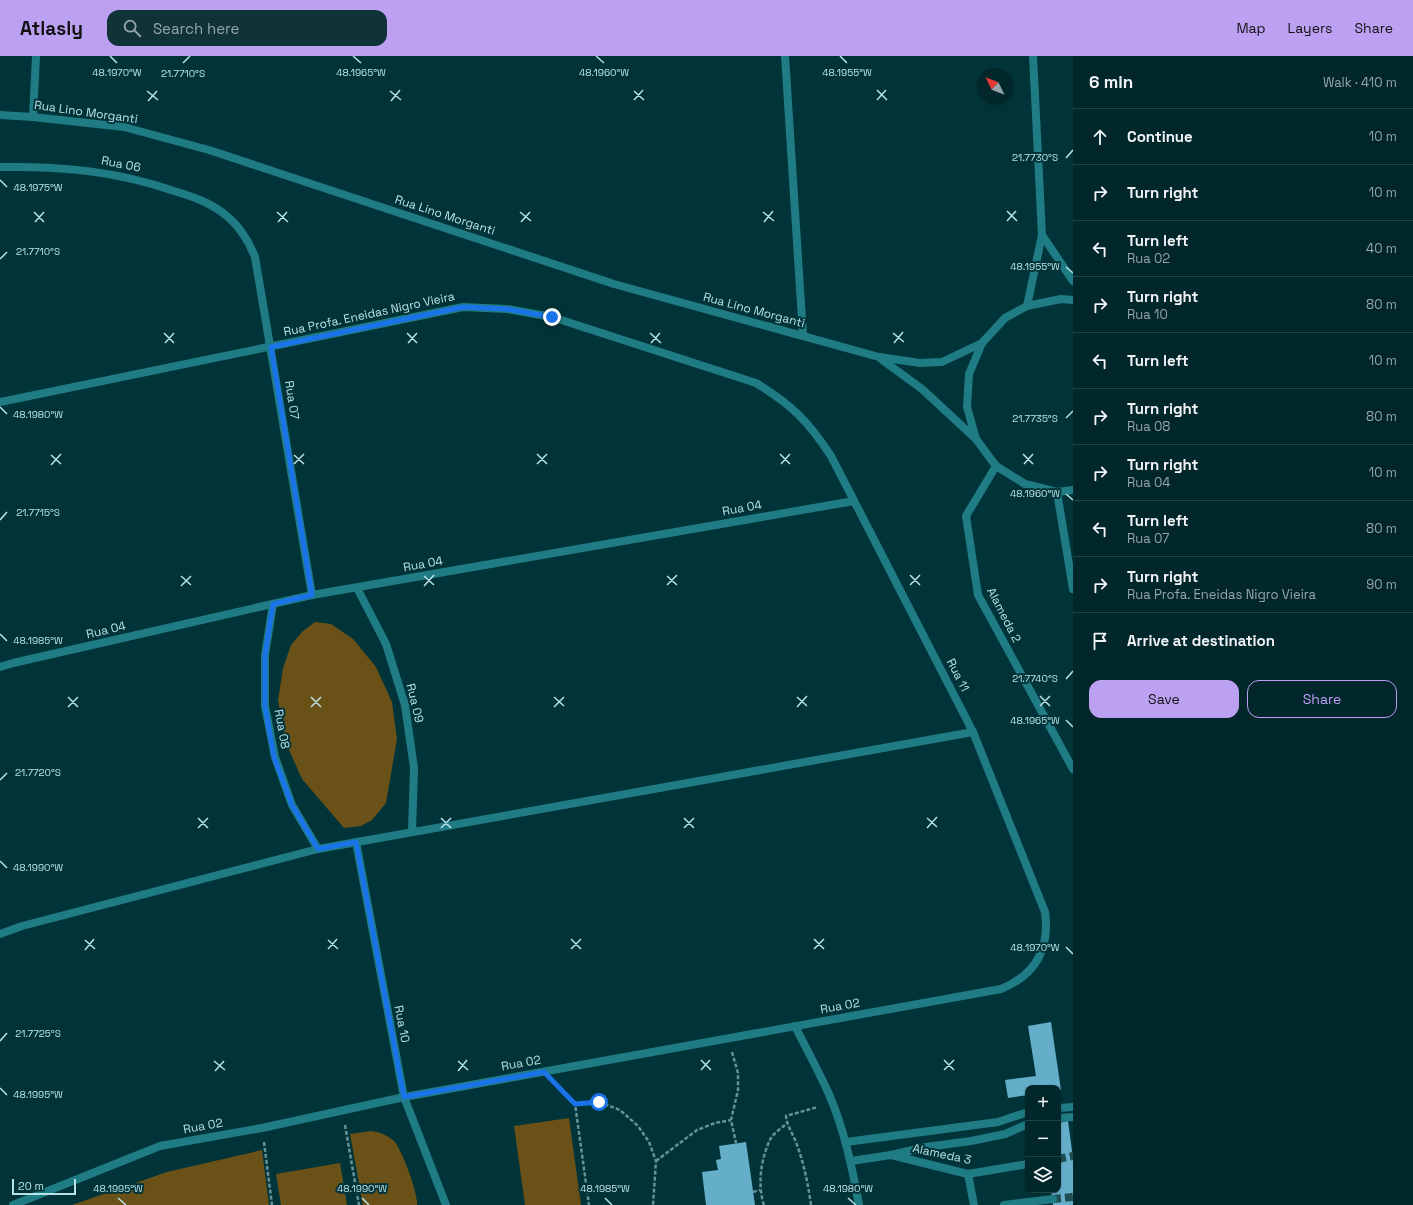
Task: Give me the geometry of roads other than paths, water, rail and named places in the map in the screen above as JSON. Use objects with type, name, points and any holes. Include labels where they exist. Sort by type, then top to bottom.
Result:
[{"type":"street","points":[[33,117],[36,56]]},
{"type":"street","points":[[785,56],[802,335]]},
{"type":"street","points":[[1027,306],[1042,235],[1033,56]]},
{"type":"street","name":"Rua Lino Morganti","points":[[0,115],[124,127],[209,150],[614,284],[879,357]]},
{"type":"street","name":"Rua 06","points":[[0,167],[33,166],[91,170],[147,182],[202,200],[229,218]]},
{"type":"street","name":"Rua 07","points":[[229,218],[243,234],[255,257],[312,595]]},
{"type":"street","points":[[1042,235],[1073,281]]},
{"type":"street","points":[[976,439],[967,407],[968,387],[969,374],[982,343],[1005,318],[1027,306],[1061,299],[1073,300]]},
{"type":"street","name":"Rua Profa. Eneidas Nigro Vieira","points":[[0,402],[463,307],[507,309],[552,317],[756,383],[779,397],[799,414]]},
{"type":"street","points":[[879,357],[920,363],[942,362],[982,343]]},
{"type":"street","points":[[879,357],[922,388],[976,439],[996,466],[1025,484],[1057,492],[1071,491]]},
{"type":"street","name":"Rua 11","points":[[799,414],[817,434],[831,456],[973,732],[1045,912],[1046,934],[1044,944],[1035,964]]},
{"type":"street","name":"Alameda 2","points":[[996,466],[966,516],[978,595],[1073,769]]},
{"type":"street","points":[[1057,492],[1073,589]]},
{"type":"street","name":"Rua 04","points":[[0,668],[13,663],[312,595],[854,501]]},
{"type":"street","name":"Rua 09","points":[[357,588],[386,644],[405,705],[414,768],[412,832]]},
{"type":"street","name":"Rua 08","points":[[273,604],[265,655],[265,706],[274,757],[292,805],[318,849]]},
{"type":"street","points":[[0,934],[22,926],[318,849],[973,732]]},
{"type":"street","name":"Rua 10","points":[[356,842],[404,1097],[446,1205]]},
{"type":"street","name":"Rua 02","points":[[13,1205],[160,1146],[262,1128],[404,1097],[1001,989],[1020,979],[1035,964]]},
{"type":"street","points":[[795,1026],[829,1093],[846,1142],[859,1205]]},
{"type":"street","points":[[1061,1108],[1073,1107]]},
{"type":"street","points":[[846,1142],[998,1122],[1025,1113]]},
{"type":"street","points":[[1061,1118],[1073,1117]]},
{"type":"street","points":[[891,1155],[926,1147],[971,1141],[1005,1134],[1025,1125]]},
{"type":"street","name":"Alameda 3","points":[[851,1161],[891,1155],[968,1174],[1025,1164]]},
{"type":"street","points":[[968,1174],[974,1205]]},
{"type":"street","points":[[1004,1205],[1053,1199]]},
{"type":"tunnel","points":[[1061,1158],[1073,1156]]},
{"type":"tunnel","points":[[1053,1199],[1073,1197]]}]
